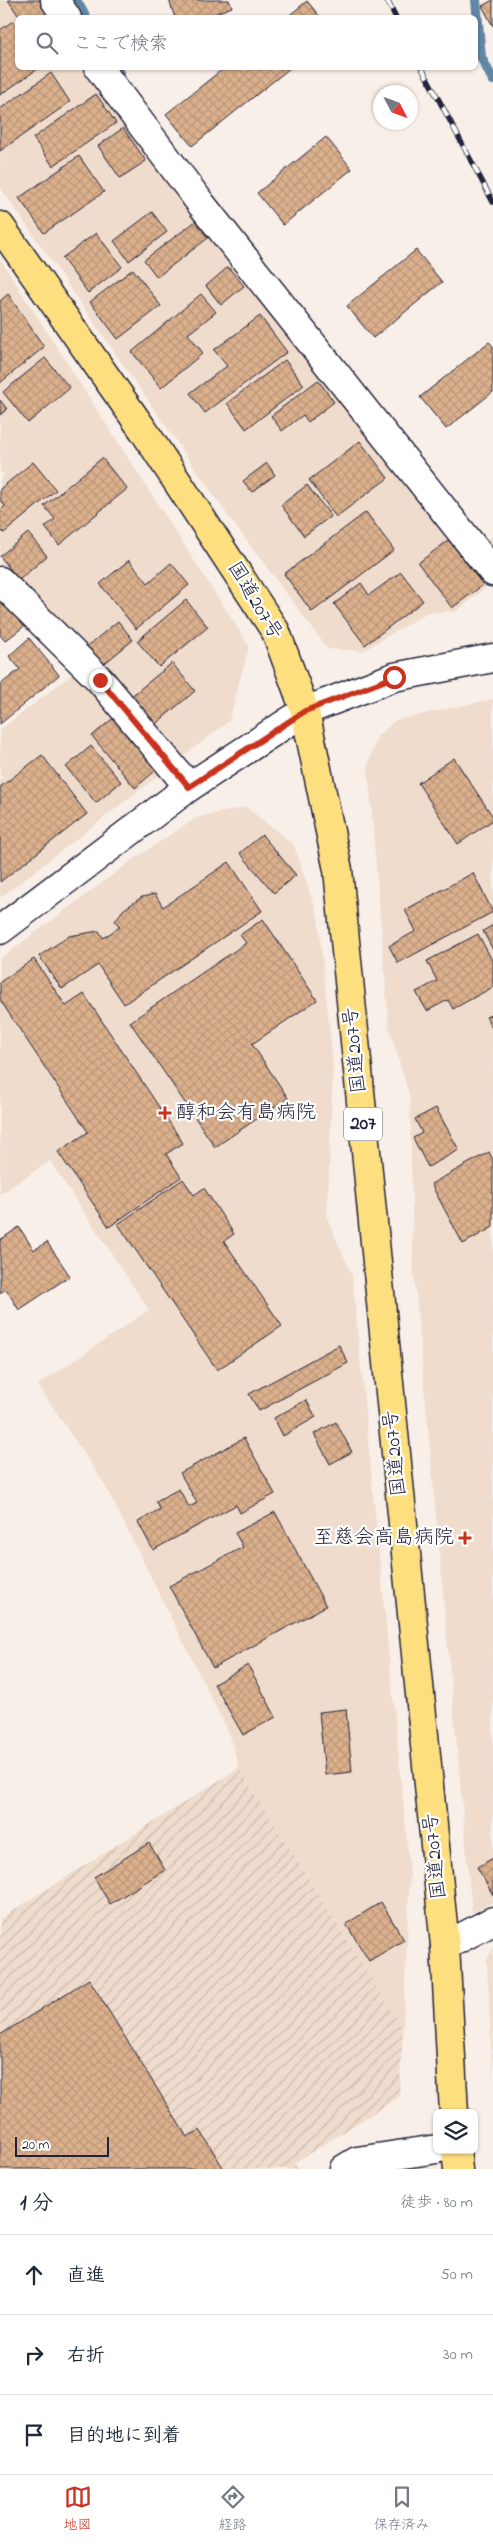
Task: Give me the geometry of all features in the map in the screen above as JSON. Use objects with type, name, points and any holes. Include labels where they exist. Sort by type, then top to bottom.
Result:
[{"type":"highway","name":"国道207号","points":[[0,226],[144,431],[276,632],[305,711],[338,870],[446,1946],[454,2109]]},
{"type":"highway","points":[[456,2154],[458,2169]]},
{"type":"street","points":[[55,0],[65,15]]},
{"type":"street","points":[[101,70],[202,205],[493,572]]},
{"type":"street","points":[[0,581],[100,680],[189,787]]},
{"type":"street","points":[[0,930],[189,787],[305,711],[394,677],[493,658]]},
{"type":"street","points":[[446,1946],[493,1921]]},
{"type":"street","points":[[344,2169],[357,2161],[433,2150]]},
{"type":"shaded area","points":[[0,0],[68,0],[78,15],[15,15],[15,70],[113,70],[484,543],[493,536],[493,586],[490,584],[457,611],[426,613],[363,651],[328,649],[229,517],[0,187]]},
{"type":"shaded area","points":[[0,259],[249,646],[229,721],[0,898],[0,780],[3,777],[0,774],[0,730],[88,662],[0,563],[0,480],[4,475],[0,471]]},
{"type":"shaded area","points":[[493,699],[493,1902],[472,1913],[413,1262],[410,1098],[389,1027],[368,766],[377,737],[396,720]]},
{"type":"shaded area","name":"醇和会有島病院","points":[[246,807],[294,845],[318,917],[333,1064],[327,1218],[352,1275],[410,1873],[403,2029],[239,1768],[230,1735],[105,1485],[38,1385],[149,1310],[50,1161],[0,1194],[0,959],[134,859],[196,818]]},
{"type":"shaded area","points":[[239,1768],[403,2029],[399,2097],[294,2163],[298,2169],[0,2169],[0,1919]]},
{"type":"shaded area","points":[[493,1948],[493,2084],[487,1960]]},
{"type":"building","points":[[8,0],[40,0],[50,15],[18,15]]},
{"type":"building","points":[[169,0],[229,0],[232,7],[211,15],[174,15]]},
{"type":"building","points":[[493,0],[493,26],[482,6]]},
{"type":"building","points":[[307,1],[319,15],[290,15]]},
{"type":"building","points":[[13,21],[15,23],[15,70],[36,70],[0,95],[0,30]]},
{"type":"building","points":[[221,70],[287,70],[192,146],[166,114]]},
{"type":"building","points":[[51,73],[70,102],[0,151],[0,109]]},
{"type":"building","points":[[96,94],[116,123],[53,166],[33,138]]},
{"type":"building","points":[[123,128],[146,161],[120,178],[98,146]]},
{"type":"building","points":[[326,137],[352,169],[283,225],[257,193]]},
{"type":"building","points":[[79,156],[104,192],[44,233],[19,198]]},
{"type":"building","points":[[152,212],[167,232],[129,261],[114,241]]},
{"type":"building","points":[[196,221],[208,238],[157,277],[144,260]]},
{"type":"building","points":[[96,233],[122,267],[88,293],[62,258]]},
{"type":"building","points":[[416,250],[442,282],[373,338],[347,306]]},
{"type":"building","points":[[228,267],[244,286],[221,305],[206,286]]},
{"type":"building","points":[[133,269],[161,306],[118,339],[90,302]]},
{"type":"building","points":[[8,294],[44,347],[0,383],[0,301]]},
{"type":"building","points":[[201,294],[216,312],[188,334],[203,353],[161,388],[132,352]]},
{"type":"building","points":[[260,316],[287,352],[205,413],[190,393],[227,366],[214,350]]},
{"type":"building","points":[[489,342],[493,346],[493,392],[446,429],[420,397]]},
{"type":"building","points":[[45,358],[70,388],[28,423],[3,392]]},
{"type":"building","points":[[285,360],[304,385],[246,429],[227,403]]},
{"type":"building","points":[[318,380],[334,402],[308,422],[303,415],[282,431],[271,416]]},
{"type":"building","points":[[0,400],[7,409],[0,415]]},
{"type":"building","points":[[360,441],[388,478],[336,517],[309,480]]},
{"type":"building","points":[[102,458],[127,489],[59,545],[45,527],[55,519],[44,506]]},
{"type":"building","points":[[33,462],[56,490],[4,533],[0,529],[0,511],[5,506],[0,500],[0,489]]},
{"type":"building","points":[[267,463],[275,475],[252,492],[243,481]]},
{"type":"building","points":[[307,485],[331,516],[304,536],[281,505]]},
{"type":"building","points":[[366,512],[394,550],[312,612],[284,574]]},
{"type":"building","points":[[28,533],[47,556],[19,580],[0,556]]},
{"type":"building","points":[[449,540],[483,585],[452,608],[418,563]]},
{"type":"building","points":[[129,560],[148,583],[171,563],[189,585],[136,629],[100,584]]},
{"type":"building","points":[[401,572],[423,601],[365,645],[334,604],[361,583],[369,595]]},
{"type":"building","points":[[0,594],[27,624],[5,641],[0,635]]},
{"type":"building","points":[[186,600],[208,627],[159,667],[137,641]]},
{"type":"building","points":[[118,621],[133,640],[99,668],[84,649]]},
{"type":"building","points":[[29,638],[59,675],[0,724],[0,685],[20,669],[9,656]]},
{"type":"building","points":[[172,663],[195,691],[152,727],[129,698]]},
{"type":"building","points":[[118,714],[161,766],[135,788],[92,736]]},
{"type":"building","points":[[91,746],[121,782],[96,803],[66,767]]},
{"type":"building","points":[[42,755],[87,814],[0,882],[0,787]]},
{"type":"building","points":[[454,758],[493,817],[493,820],[458,844],[418,783]]},
{"type":"building","points":[[262,835],[296,875],[274,893],[240,853]]},
{"type":"building","points":[[229,862],[262,911],[124,1004],[98,965],[62,989],[39,956],[69,936],[99,931],[103,938],[120,927],[115,921],[123,910],[142,897],[155,894],[163,907]]},
{"type":"building","points":[[473,873],[493,912],[398,963],[389,946],[416,931],[405,910]]},
{"type":"building","points":[[263,919],[317,1000],[252,1044],[288,1098],[215,1147],[130,1022],[246,943],[240,935]]},
{"type":"building","points":[[493,925],[493,950],[483,931]]},
{"type":"building","points":[[478,934],[493,962],[493,987],[453,1009],[448,1000],[427,1011],[416,992],[437,981],[427,961]]},
{"type":"building","points":[[34,959],[66,1006],[84,994],[183,1143],[166,1154],[181,1177],[109,1227],[58,1152],[88,1132],[0,1000],[0,982]]},
{"type":"building","points":[[493,1014],[493,1030],[486,1017]]},
{"type":"building","points":[[436,1108],[459,1150],[428,1167],[413,1138],[422,1133],[415,1119]]},
{"type":"building","points":[[489,1152],[493,1160],[493,1227],[463,1244],[431,1184]]},
{"type":"building","points":[[183,1179],[194,1195],[204,1188],[234,1234],[224,1241],[282,1326],[217,1370],[118,1224]]},
{"type":"building","points":[[19,1227],[34,1250],[47,1242],[70,1276],[19,1310],[6,1289],[0,1293],[0,1240]]},
{"type":"building","points":[[339,1345],[348,1363],[259,1411],[249,1394]]},
{"type":"building","points":[[306,1400],[316,1417],[283,1436],[274,1418]]},
{"type":"building","points":[[336,1422],[352,1452],[330,1464],[314,1434]]},
{"type":"building","points":[[244,1438],[275,1494],[240,1513],[236,1505],[153,1550],[138,1522],[160,1509],[156,1501],[179,1489],[189,1507],[197,1503],[180,1473]]},
{"type":"building","points":[[275,1512],[326,1606],[213,1668],[169,1586],[243,1547],[235,1533]]},
{"type":"building","points":[[248,1665],[276,1717],[243,1735],[214,1684]]},
{"type":"building","points":[[346,1709],[352,1772],[325,1775],[319,1712]]},
{"type":"building","points":[[149,1843],[165,1870],[110,1904],[94,1877]]},
{"type":"building","points":[[493,1858],[493,1895],[477,1867]]},
{"type":"building","points":[[381,1902],[404,1940],[369,1961],[346,1924]]},
{"type":"building","points":[[89,1979],[187,2137],[200,2130],[224,2169],[0,2169],[0,2035]]},
{"type":"waterway","points":[[76,0],[84,15]]},
{"type":"waterway","points":[[476,0],[477,15]]},
{"type":"waterway","points":[[478,23],[481,57],[493,80]]},
{"type":"waterway","points":[[117,70],[120,74]]},
{"type":"railway","points":[[387,0],[394,15]]},
{"type":"railway","points":[[423,70],[493,202]]},
{"type":"place","name":"醇和会有島病院","points":[[165,1113]]},
{"type":"place","name":"至慈会高島病院","points":[[465,1538]]},
{"type":"route","points":[[100,680],[189,787],[305,711],[394,677]]}]
